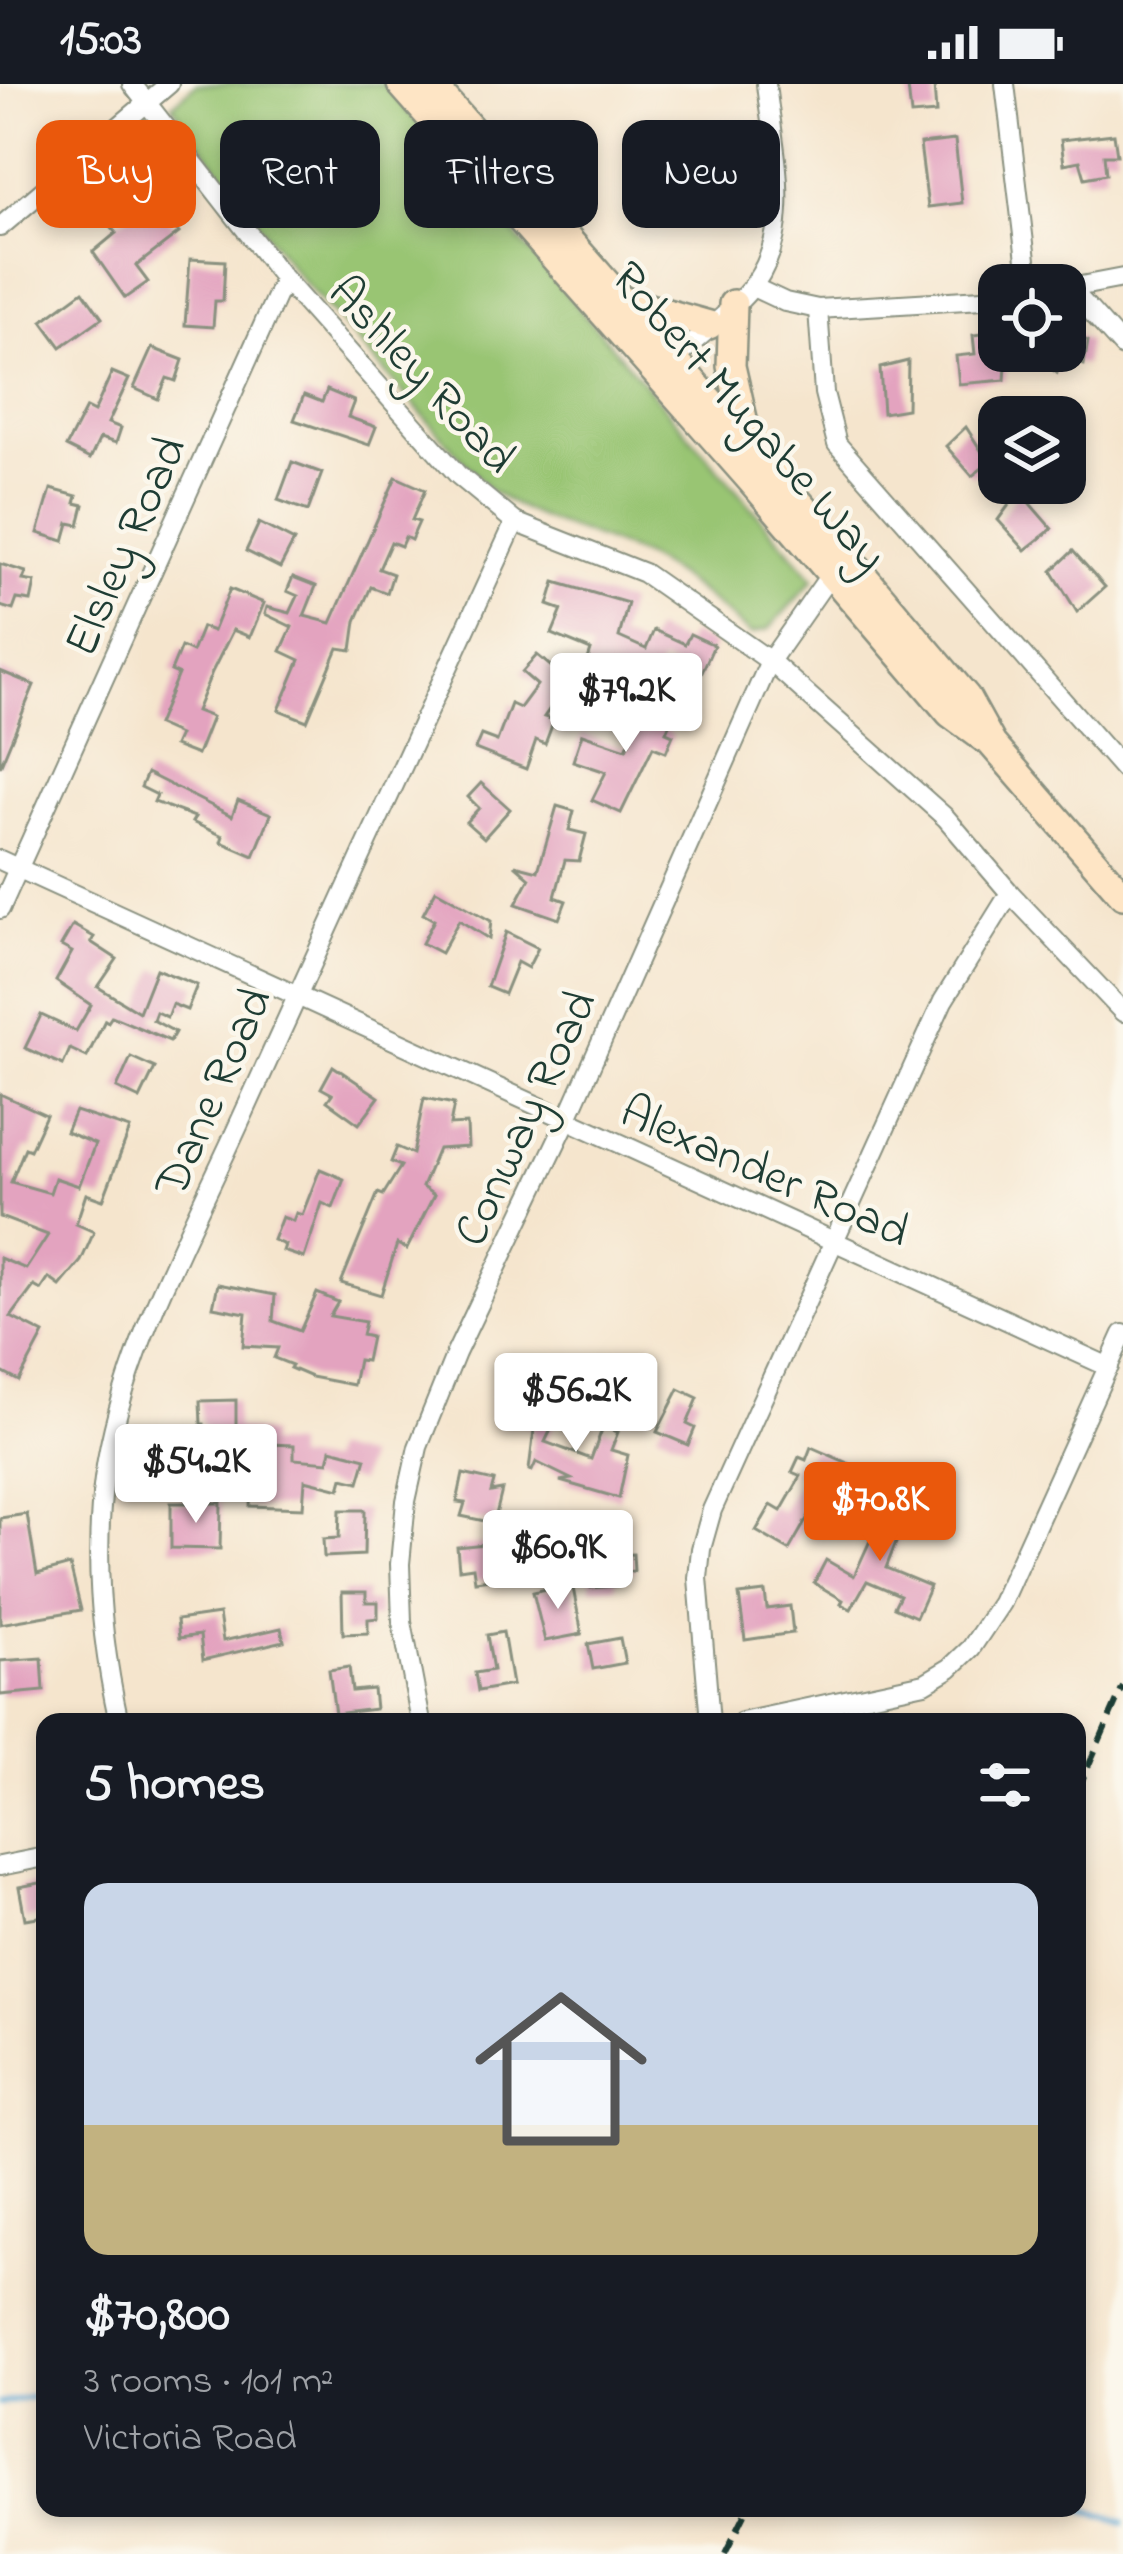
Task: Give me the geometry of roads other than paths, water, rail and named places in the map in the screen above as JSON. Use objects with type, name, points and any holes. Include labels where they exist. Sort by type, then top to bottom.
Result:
[{"type":"main road","name":"Robert Mugabe Way","points":[[401,84],[613,308],[674,360],[749,443],[966,697],[992,744],[1123,896]]},
{"type":"main road","name":"Robert Mugabe Way","points":[[431,84],[613,308],[696,420],[950,713],[992,744]]},
{"type":"main road","points":[[743,296],[731,366],[749,443]]},
{"type":"main road","points":[[613,308],[709,325]]},
{"type":"street","name":"Ashley Road","points":[[132,84],[284,278],[458,475],[515,522],[644,573],[770,661],[946,818],[1123,1012]]},
{"type":"street","points":[[0,227],[169,84]]},
{"type":"street","points":[[696,420],[674,360],[743,296],[769,260],[778,231],[766,84]]},
{"type":"street","points":[[1005,84],[1026,264]]},
{"type":"street","name":"Elsley Road","points":[[0,909],[9,864],[284,278]]},
{"type":"street","points":[[1086,285],[1123,278]]},
{"type":"street","points":[[743,296],[818,309],[978,299]]},
{"type":"street","points":[[1086,306],[1123,347]]},
{"type":"street","points":[[818,309],[822,375],[836,444],[1123,769]]},
{"type":"street","name":"Dane Road","points":[[118,1713],[98,1594],[105,1474],[132,1368],[515,522]]},
{"type":"street","name":"Conway Road","points":[[419,1713],[403,1622],[400,1564],[406,1501],[418,1447],[456,1353],[566,1122],[770,661],[830,575]]},
{"type":"street","name":"Alexander Road","points":[[9,864],[1109,1367]]},
{"type":"street","points":[[709,1713],[698,1578],[712,1510],[943,1001],[1010,893]]},
{"type":"street","points":[[784,1713],[926,1683],[950,1669],[970,1648],[1000,1603],[1123,1334]]},
{"type":"street","points":[[0,1866],[36,1859]]},
{"type":"waterway","points":[[0,2404],[36,2396]]},
{"type":"waterway","points":[[1086,2510],[1123,2522]]},
{"type":"railway","points":[[1086,1771],[1123,1687]]},
{"type":"railway","points":[[725,2554],[744,2517]]}]
